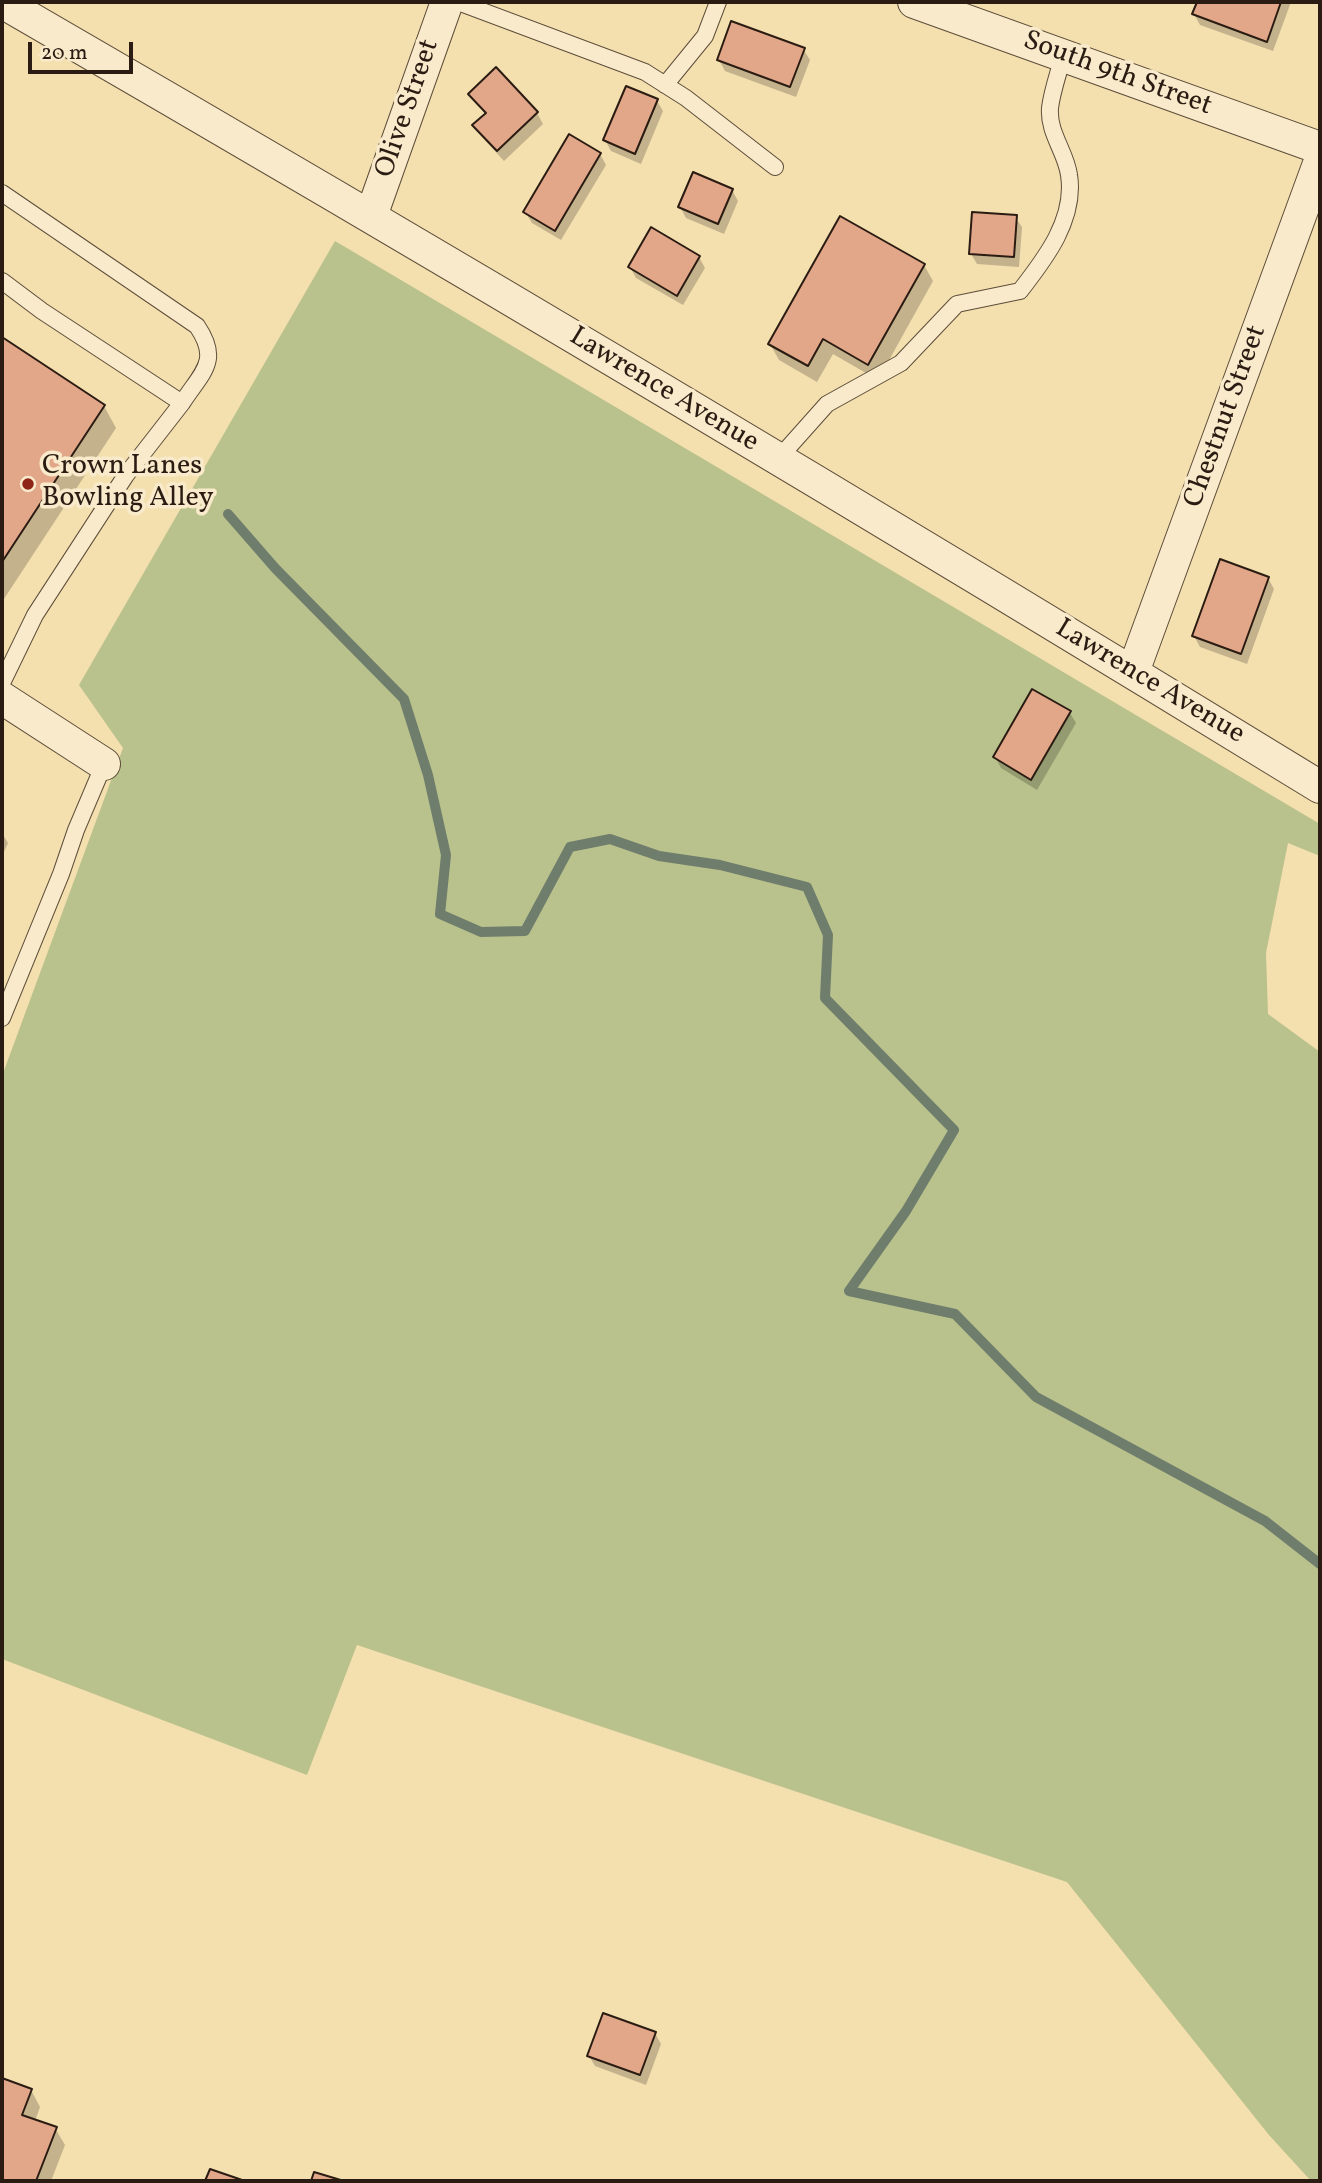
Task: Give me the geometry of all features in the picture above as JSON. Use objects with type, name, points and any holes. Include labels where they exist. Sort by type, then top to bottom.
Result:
[{"type":"street","name":"Lawrence Avenue","points":[[2,2],[371,216],[1133,672],[1320,787]]},
{"type":"street","name":"Olive Street","points":[[371,216],[447,2]]},
{"type":"street","name":"South 9th Street","points":[[914,2],[1320,148]]},
{"type":"street","name":"Chestnut Street","points":[[1133,672],[1320,161]]},
{"type":"street","points":[[2,698],[104,764]]},
{"type":"lane","points":[[458,2],[645,72],[686,98],[775,167]]},
{"type":"lane","points":[[665,85],[705,36],[718,2]]},
{"type":"lane","points":[[778,459],[827,404],[901,363],[957,304],[1020,291],[1051,250],[1068,208],[1069,175],[1052,131],[1050,109],[1063,55]]},
{"type":"lane","points":[[2,193],[197,326],[208,342],[210,356],[182,402],[126,475],[43,604],[2,682]]},
{"type":"lane","points":[[2,281],[42,311],[182,402]]},
{"type":"lane","points":[[2,1018],[104,764]]},
{"type":"green space","points":[[335,241],[1320,824],[1320,856],[1288,843],[1266,953],[1268,1014],[1320,1052],[1320,2181],[1311,2181],[1269,2135],[1067,1882],[357,1645],[307,1775],[2,1659],[2,1076],[123,748],[79,685]],"holes":[[[1032,689],[1071,712],[1031,780],[993,757]]]},
{"type":"building","points":[[1197,2],[1281,2],[1267,42],[1192,14]]},
{"type":"building","points":[[731,21],[805,48],[790,87],[717,60]]},
{"type":"building","points":[[496,67],[538,112],[497,151],[472,125],[486,113],[468,94]]},
{"type":"building","points":[[626,86],[658,99],[635,154],[603,140]]},
{"type":"building","points":[[569,134],[601,153],[555,231],[523,212]]},
{"type":"building","points":[[693,172],[733,189],[718,224],[678,207]]},
{"type":"building","points":[[972,212],[1017,215],[1014,257],[969,254]]},
{"type":"building","points":[[840,216],[925,264],[868,365],[823,339],[808,366],[768,344]]},
{"type":"building","points":[[651,227],[700,256],[677,296],[628,267]]},
{"type":"building","name":"Crown Lanes Bowling Alley","points":[[2,337],[105,405],[2,562]]},
{"type":"building","points":[[1220,559],[1269,577],[1241,654],[1192,636]]},
{"type":"building","points":[[1032,689],[1071,711],[1031,780],[993,757]]},
{"type":"building","points":[[603,2013],[656,2032],[640,2075],[587,2056]]},
{"type":"building","points":[[2,2078],[32,2089],[22,2115],[57,2127],[36,2181],[2,2181]]},
{"type":"building","points":[[210,2169],[245,2181],[205,2181]]},
{"type":"building","points":[[314,2172],[344,2181],[311,2181]]},
{"type":"waterway","points":[[228,514],[275,568],[404,699],[428,775],[446,855],[440,914],[481,932],[525,931],[570,847],[610,839],[659,856],[720,865],[807,887],[828,935],[825,998],[954,1130],[906,1211],[849,1291],[955,1314],[1036,1397],[1265,1521],[1320,1564]]},
{"type":"place","name":"Crown Lanes Bowling Alley","points":[[28,484]]}]
